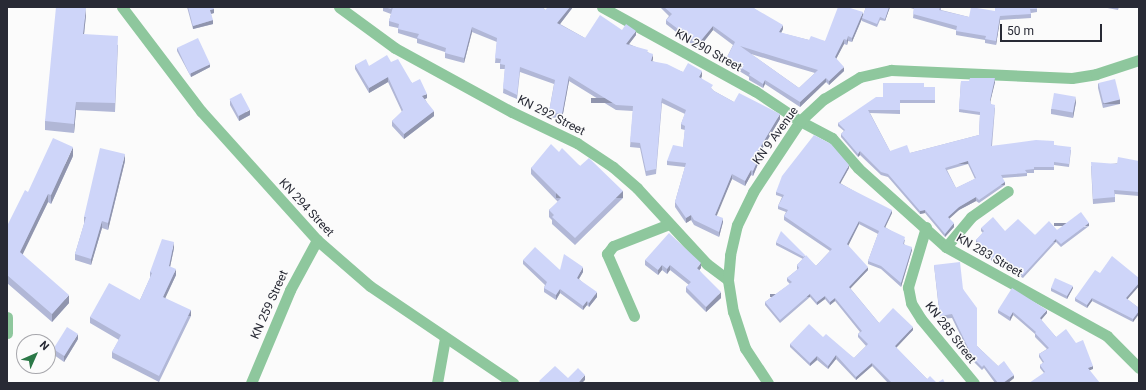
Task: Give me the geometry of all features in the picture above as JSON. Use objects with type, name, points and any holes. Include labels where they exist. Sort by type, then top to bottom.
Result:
[{"type":"street","name":"KN 294 Street","points":[[122,7],[197,106],[317,240],[370,286],[513,383]]},
{"type":"street","name":"KN 292 Street","points":[[339,7],[395,48],[512,112],[577,142],[613,167],[707,264],[728,280]]},
{"type":"street","name":"KN 290 Street","points":[[602,7],[755,91],[800,121]]},
{"type":"street","name":"KN 9 Avenue","points":[[768,383],[745,348],[733,312],[728,280],[730,255],[737,225],[753,192],[800,121],[824,99],[860,77],[891,70],[1072,78],[1096,74],[1139,60]]},
{"type":"street","name":"KN 283 Street","points":[[800,121],[832,138],[858,168],[926,227],[946,247],[1107,336],[1139,368]]},
{"type":"street","points":[[946,247],[970,217],[1008,191]]},
{"type":"street","points":[[634,316],[607,254],[613,246],[669,224]]},
{"type":"street","name":"KN 285 Street","points":[[926,227],[908,287],[911,303],[921,319],[974,383]]},
{"type":"street","name":"KN 259 Street","points":[[251,383],[290,290],[317,240]]},
{"type":"street","points":[[7,317],[7,333]]},
{"type":"street","points":[[437,383],[445,338]]},
{"type":"building","points":[[7,7],[8,7],[7,37]]},
{"type":"building","points":[[56,7],[86,7],[83,34],[118,36],[115,103],[76,102],[74,124],[45,121]]},
{"type":"building","points":[[188,7],[213,7],[214,9],[210,10],[213,20],[193,26]]},
{"type":"building","points":[[393,7],[543,7],[545,10],[548,7],[570,7],[557,23],[585,38],[600,15],[622,30],[626,24],[636,31],[626,44],[648,50],[647,52],[653,54],[651,61],[667,64],[683,72],[688,63],[702,71],[699,77],[713,85],[711,88],[714,91],[734,102],[739,93],[780,114],[758,151],[761,153],[753,171],[751,170],[745,181],[732,174],[715,215],[723,218],[719,232],[694,220],[691,215],[686,218],[675,202],[686,163],[667,161],[673,145],[683,147],[685,126],[681,124],[686,110],[662,98],[656,169],[646,171],[640,143],[630,142],[633,106],[616,105],[569,76],[562,114],[549,112],[555,80],[520,67],[517,95],[503,88],[505,65],[500,64],[501,59],[495,58],[497,38],[472,27],[464,58],[445,53],[446,48],[417,38],[419,34],[398,29],[399,24],[389,21]]},
{"type":"building","points":[[664,7],[752,7],[783,25],[779,32],[809,40],[811,36],[825,41],[838,7],[847,7],[863,12],[852,38],[848,36],[847,40],[844,39],[835,57],[844,67],[829,81],[826,78],[800,102],[765,80],[763,84],[749,75],[750,73],[726,59],[735,42],[713,26],[698,44],[666,20],[672,14]],"holes":[[[740,46],[818,70],[799,88]]]},
{"type":"building","points":[[866,7],[889,7],[885,19],[880,17],[877,24],[862,18]]},
{"type":"building","points":[[914,7],[940,7],[939,10],[969,17],[971,7],[995,11],[995,7],[1037,7],[1037,9],[1030,9],[1031,14],[1000,16],[996,41],[985,39],[986,36],[956,31],[957,26],[913,14]]},
{"type":"building","points":[[198,38],[210,64],[189,74],[177,48]]},
{"type":"building","points":[[387,55],[391,62],[398,59],[412,83],[420,79],[427,94],[422,96],[434,111],[404,134],[392,121],[403,110],[388,77],[369,88],[355,65],[366,59],[369,66]]},
{"type":"building","points":[[970,78],[995,78],[990,100],[991,104],[995,105],[991,146],[1036,140],[1054,141],[1054,145],[1071,147],[1069,164],[1054,162],[1054,167],[1034,167],[1034,169],[1025,170],[1027,173],[1001,175],[1005,182],[979,200],[976,197],[959,207],[948,217],[954,223],[945,234],[925,210],[920,211],[888,174],[881,172],[860,151],[858,154],[841,134],[845,130],[838,123],[876,97],[883,97],[883,83],[924,83],[924,87],[935,87],[935,100],[900,100],[900,110],[868,110],[890,151],[907,145],[910,153],[979,135],[980,112],[959,109],[961,81],[969,81]],"holes":[[[968,161],[976,178],[956,188],[945,168]]]},
{"type":"building","points":[[1115,79],[1120,99],[1104,103],[1099,83]]},
{"type":"building","points":[[241,93],[250,110],[238,116],[230,99]]},
{"type":"building","points":[[1054,93],[1076,97],[1073,113],[1051,109]]},
{"type":"building","points":[[814,135],[831,144],[849,165],[839,183],[892,210],[884,227],[905,237],[903,244],[912,247],[901,283],[881,266],[868,261],[879,231],[859,221],[847,244],[868,267],[849,287],[879,323],[893,308],[913,327],[895,346],[927,379],[930,376],[937,383],[892,383],[872,363],[856,377],[836,355],[828,366],[817,356],[810,363],[790,344],[809,324],[823,337],[826,334],[854,358],[868,344],[858,334],[862,331],[835,298],[830,302],[825,296],[817,302],[810,294],[780,320],[765,302],[792,282],[787,278],[799,268],[797,265],[806,255],[816,266],[832,249],[784,216],[788,210],[778,206],[784,195],[776,192],[782,176]]},
{"type":"building","points":[[53,138],[73,147],[51,195],[48,194],[20,252],[69,295],[52,314],[7,275],[7,226],[25,190],[28,192]]},
{"type":"building","points":[[551,144],[559,152],[562,148],[580,166],[589,158],[623,191],[575,238],[552,217],[554,215],[549,210],[561,198],[531,168]]},
{"type":"building","points":[[100,148],[125,154],[108,223],[102,221],[91,259],[75,254],[86,217],[84,217]]},
{"type":"building","points":[[1118,157],[1139,161],[1139,192],[1114,190],[1115,197],[1093,199],[1091,162],[1117,164]]},
{"type":"building","points":[[1081,212],[1089,223],[1061,244],[1056,239],[1023,275],[992,258],[976,240],[984,231],[981,228],[993,217],[1005,231],[1018,219],[1035,235],[1049,221],[1057,230]]},
{"type":"building","points":[[781,231],[805,255],[804,257],[776,242]]},
{"type":"building","points":[[669,233],[701,263],[697,268],[721,292],[706,307],[686,287],[691,282],[670,265],[667,269],[662,265],[658,270],[645,260]]},
{"type":"building","points":[[162,239],[174,242],[169,266],[176,269],[163,297],[191,310],[159,376],[112,352],[121,335],[90,317],[109,283],[140,300],[152,273],[150,272]]},
{"type":"building","points":[[535,247],[560,270],[564,254],[583,267],[577,278],[597,292],[589,303],[587,301],[583,306],[560,289],[556,295],[544,288],[547,282],[523,260]]},
{"type":"building","points":[[1112,256],[1139,278],[1139,283],[1126,298],[1139,308],[1139,311],[1133,319],[1092,298],[1087,305],[1075,298],[1095,270],[1100,273]]},
{"type":"building","points":[[960,262],[963,289],[977,308],[977,346],[998,366],[1004,361],[1014,375],[1003,383],[998,383],[984,365],[982,367],[973,358],[952,314],[940,316],[934,265]]},
{"type":"building","points":[[1055,278],[1073,286],[1067,296],[1051,288]]},
{"type":"building","points":[[1012,288],[1047,310],[1040,318],[1056,337],[1066,329],[1076,343],[1083,340],[1093,366],[1088,368],[1100,383],[1029,383],[1045,372],[1040,365],[1044,362],[1039,354],[1049,348],[1035,333],[1036,332],[1013,312],[1010,317],[998,310]]},
{"type":"building","points":[[67,327],[78,334],[64,356],[56,351],[56,345]]},
{"type":"building","points":[[555,366],[568,378],[578,368],[585,375],[578,383],[541,383],[539,381]]},
{"type":"building","points":[[943,379],[945,383],[937,383]]}]
